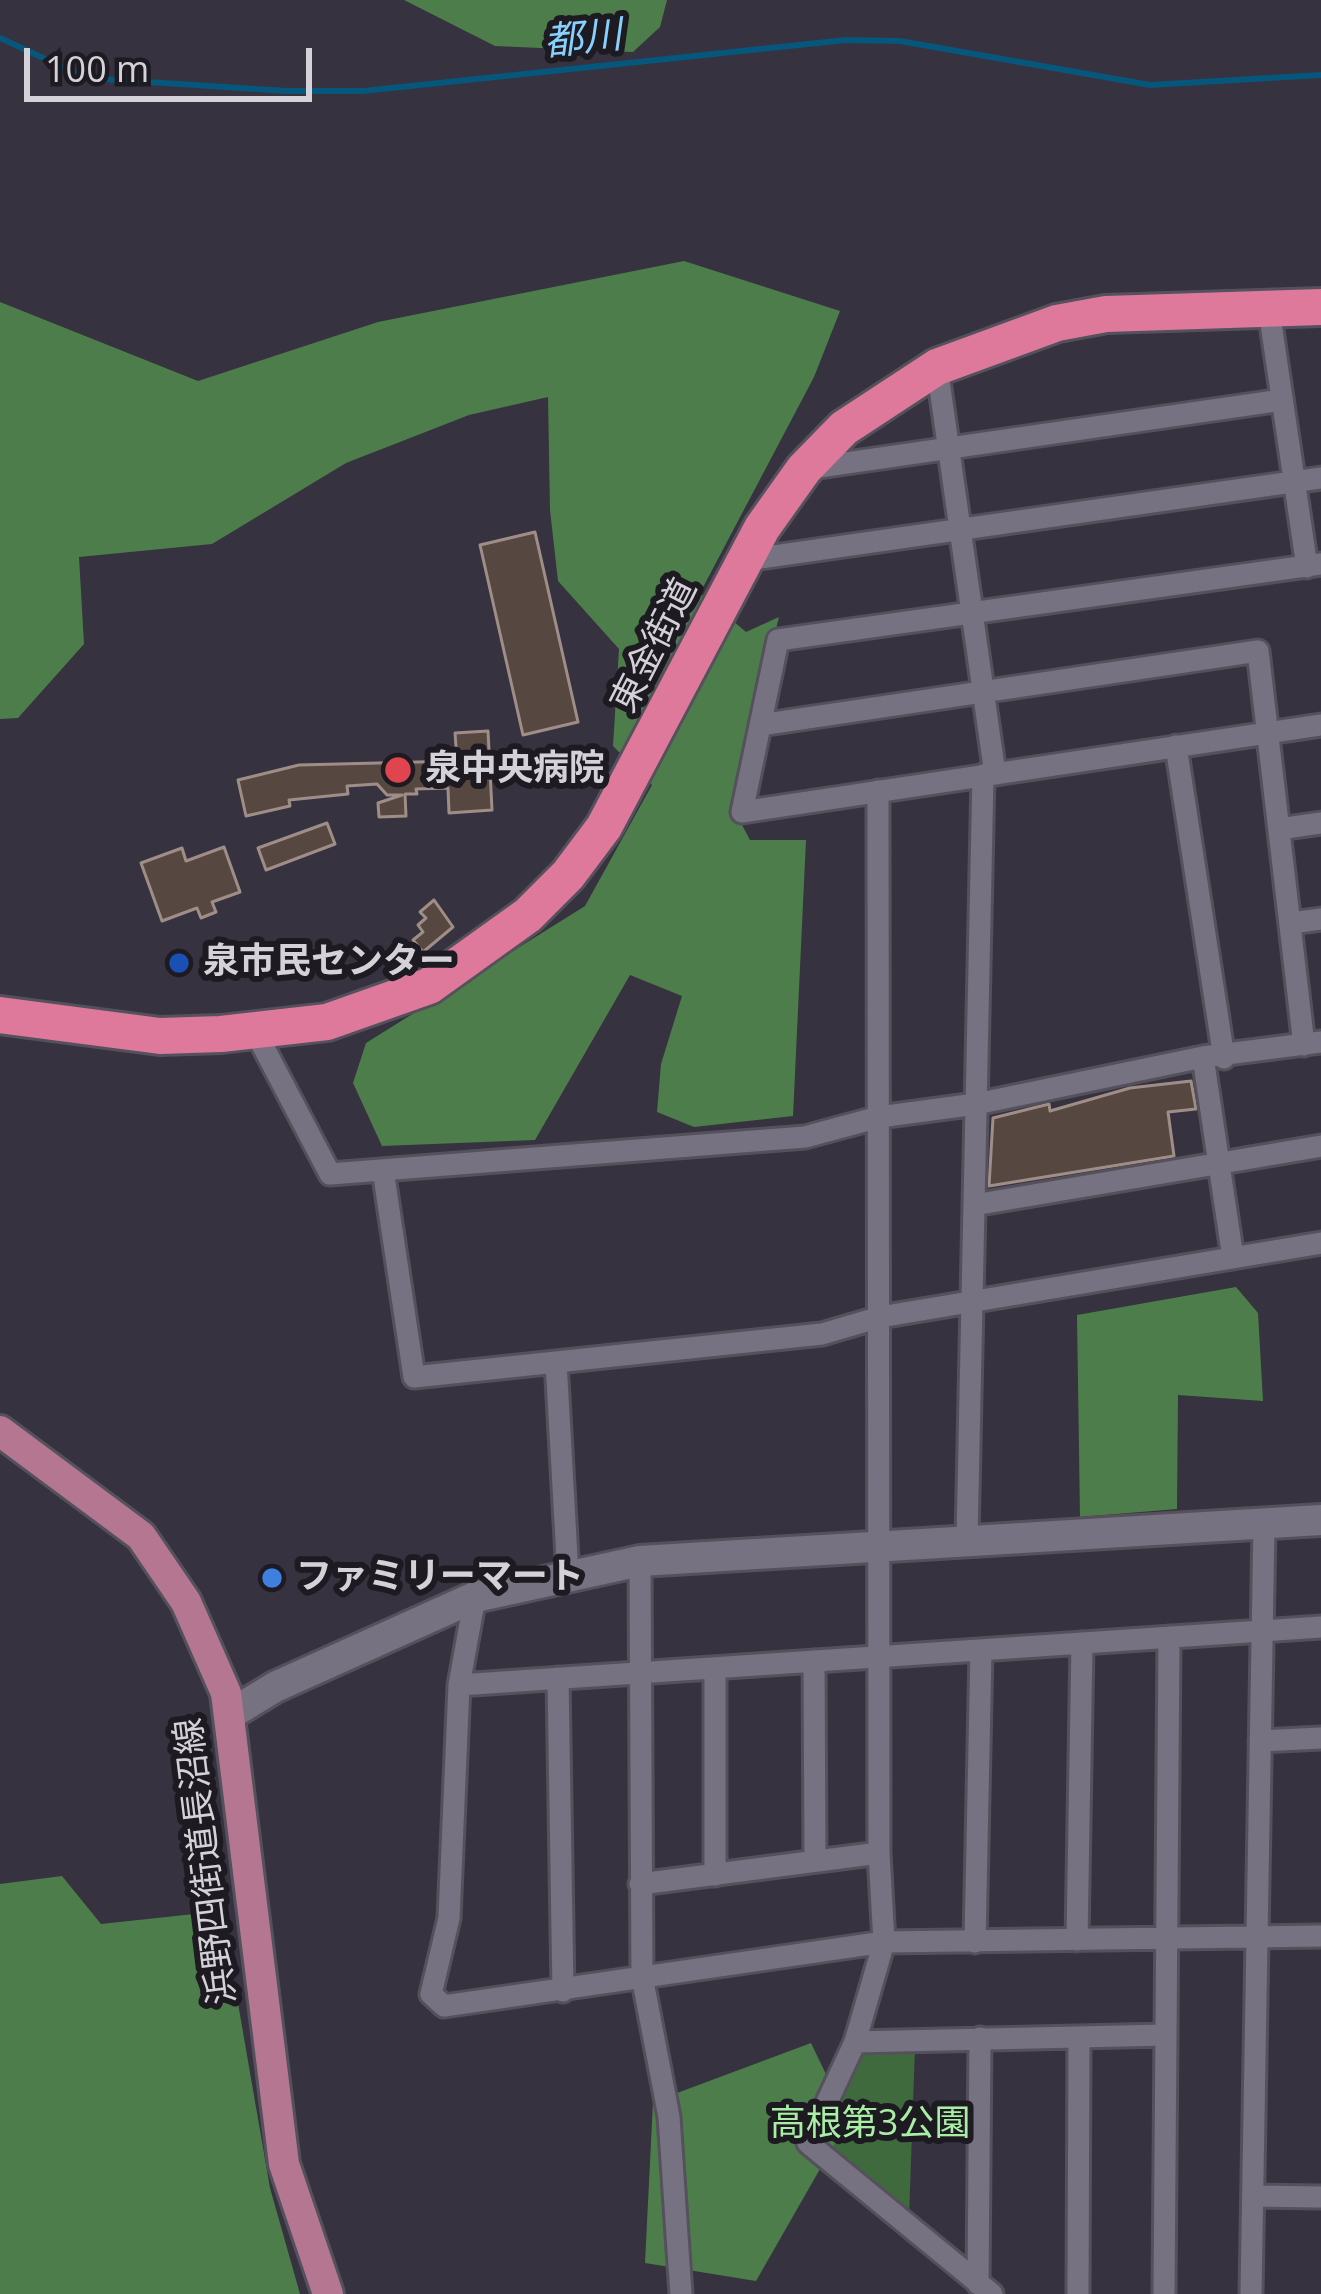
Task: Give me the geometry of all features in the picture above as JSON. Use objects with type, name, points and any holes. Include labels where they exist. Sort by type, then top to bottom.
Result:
[{"type":"highway","name":"東金街道","points":[[0,1015],[160,1036],[255,1031],[327,1022],[429,986],[529,915],[568,875],[623,800],[746,560],[804,469],[844,428],[937,368],[1057,322],[1106,314],[1321,307]]},
{"type":"main road","name":"浜野四街道長沼線","points":[[0,1431],[140,1536],[186,1602],[226,1693],[284,2164],[328,2294]]},
{"type":"street","points":[[1269,310],[1294,482],[1314,566],[778,640],[742,812],[1321,725]]},
{"type":"street","points":[[937,368],[983,694],[989,775],[967,1540]]},
{"type":"street","points":[[804,469],[949,452],[1282,400]]},
{"type":"street","points":[[746,560],[1321,478]]},
{"type":"street","points":[[255,1031],[330,1174],[805,1137],[879,1117],[1312,1043],[1258,651],[760,725]]},
{"type":"street","points":[[1176,746],[1233,1258]]},
{"type":"street","points":[[878,791],[883,1656],[879,1853],[884,1942],[855,2042],[808,2143],[985,2289]]},
{"type":"street","points":[[1279,829],[1321,823]]},
{"type":"street","points":[[1292,923],[1321,919]]},
{"type":"street","points":[[974,1205],[1321,1146]]},
{"type":"street","points":[[383,1170],[414,1377],[822,1334],[880,1317],[1321,1243]]},
{"type":"street","points":[[556,1362],[568,1575]]},
{"type":"street","points":[[229,1715],[295,1677],[475,1597],[640,1561],[1321,1520]]},
{"type":"street","points":[[1251,2294],[1264,1524]]},
{"type":"street","points":[[640,1561],[642,1976],[669,2117],[680,2294]]},
{"type":"street","points":[[475,1597],[459,1685],[448,1918],[431,1994],[445,2006],[884,1942],[1321,1936]]},
{"type":"street","points":[[459,1685],[1321,1627]]},
{"type":"street","points":[[1164,2294],[1169,1637]]},
{"type":"street","points":[[1077,1940],[1082,1643]]},
{"type":"street","points":[[975,1942],[981,1650]]},
{"type":"street","points":[[814,1661],[815,1861]]},
{"type":"street","points":[[715,1667],[715,1875]]},
{"type":"street","points":[[558,1678],[563,1991]]},
{"type":"street","points":[[1261,1742],[1321,1738]]},
{"type":"street","points":[[640,1884],[879,1853]]},
{"type":"street","points":[[855,2042],[1166,2036]]},
{"type":"street","points":[[1078,2294],[1079,2037]]},
{"type":"street","points":[[980,2038],[985,2289]]},
{"type":"street","points":[[1253,2196],[1321,2197]]},
{"type":"green space","points":[[404,0],[667,0],[660,27],[633,52],[495,46]]},
{"type":"green space","points":[[684,261],[840,311],[814,377],[700,593],[746,632],[779,617],[731,804],[750,840],[806,840],[793,1116],[694,1127],[657,1112],[661,1064],[682,996],[630,975],[535,1140],[382,1146],[353,1083],[366,1043],[585,906],[652,785],[613,746],[619,649],[558,581],[550,510],[548,397],[469,415],[346,463],[212,544],[79,557],[84,644],[18,718],[0,719],[0,302],[198,381],[378,322]]},
{"type":"green space","points":[[1236,1287],[1258,1313],[1263,1401],[1178,1395],[1177,1509],[1080,1517],[1077,1315]]},
{"type":"green space","points":[[62,1876],[101,1924],[222,1911],[270,2188],[300,2294],[0,2294],[0,1884]]},
{"type":"green space","points":[[811,2043],[848,2120],[756,2281],[645,2263],[653,2102]]},
{"type":"green space","name":"高根第3公園","points":[[871,2046],[915,2047],[909,2218],[827,2149],[817,2132],[857,2057]]},
{"type":"building","points":[[535,532],[578,722],[523,735],[480,545]]},
{"type":"building","points":[[488,731],[492,810],[449,813],[448,788],[416,789],[417,794],[405,794],[406,816],[379,817],[378,803],[402,795],[387,795],[377,784],[347,786],[348,794],[289,800],[290,806],[246,816],[238,780],[299,765],[457,761],[455,733]]},
{"type":"building","points":[[327,823],[335,844],[266,870],[258,848]]},
{"type":"building","points":[[224,847],[240,892],[212,902],[216,912],[201,918],[197,908],[162,921],[141,863],[182,848],[186,861]]},
{"type":"building","points":[[434,900],[453,927],[423,952],[413,940],[423,932],[418,925],[426,918],[420,912]]},
{"type":"building","points":[[1191,1081],[1196,1109],[1168,1112],[1174,1156],[989,1186],[993,1118],[1049,1104],[1050,1111],[1130,1088]]},
{"type":"waterway","name":"都川","points":[[0,38],[86,78],[287,91],[363,91],[846,40],[900,41],[1150,85],[1321,75]]},
{"type":"place","name":"泉中央病院","points":[[398,770]]},
{"type":"place","name":"泉市民センター","points":[[179,963]]},
{"type":"place","name":"ファミリーマート","points":[[272,1578]]}]
